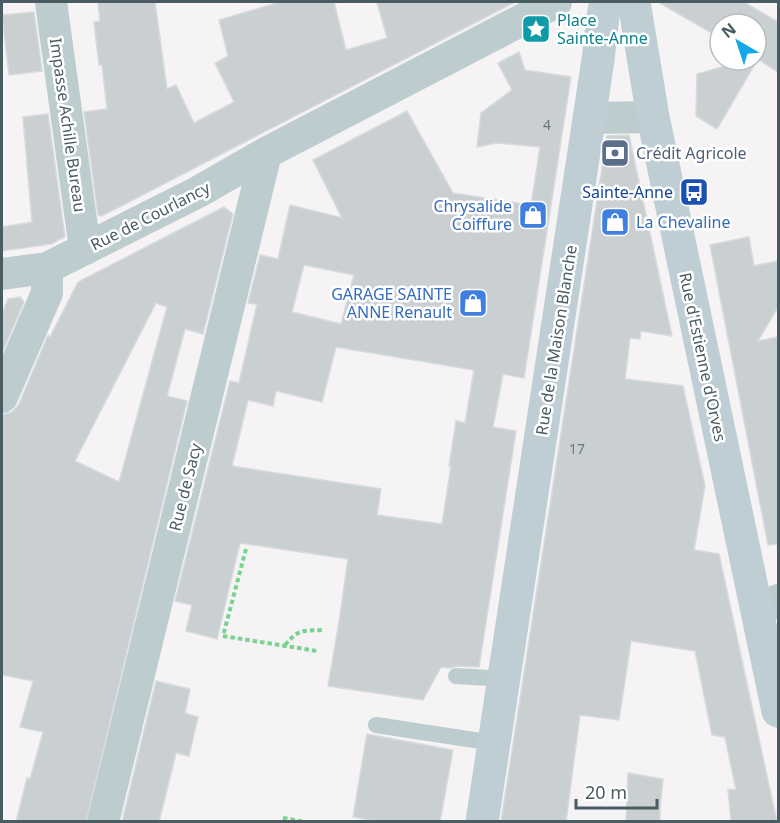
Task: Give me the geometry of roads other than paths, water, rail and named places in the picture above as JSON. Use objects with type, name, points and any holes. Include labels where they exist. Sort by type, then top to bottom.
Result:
[{"type":"street","name":"Impasse Achille Bureau","points":[[51,2],[85,249]]},
{"type":"street","name":"Rue de Courlancy","points":[[2,274],[47,268],[198,192],[282,140],[556,2]]},
{"type":"street","name":"Rue de la Maison Blanche","points":[[482,822],[606,2]]},
{"type":"street","name":"Rue d'Estienne d'Orves","points":[[634,2],[653,117],[768,606],[778,711]]},
{"type":"street","points":[[589,118],[653,117]]},
{"type":"street","name":"Rue de Sacy","points":[[103,822],[282,140]]},
{"type":"street","points":[[2,397],[48,293],[47,268]]},
{"type":"lane","points":[[456,676],[505,679]]},
{"type":"lane","points":[[376,725],[494,743]]},
{"type":"place","name":"Place Sainte-Anne","points":[[536,29]]},
{"type":"place","name":"Crédit Agricole","points":[[615,153]]},
{"type":"place","name":"Sainte-Anne","points":[[694,192]]},
{"type":"place","name":"Chrysalide Coiffure","points":[[533,215]]},
{"type":"place","name":"La Chevaline","points":[[615,222]]},
{"type":"place","name":"GARAGE SAINTE ANNE Renault","points":[[473,303]]}]
